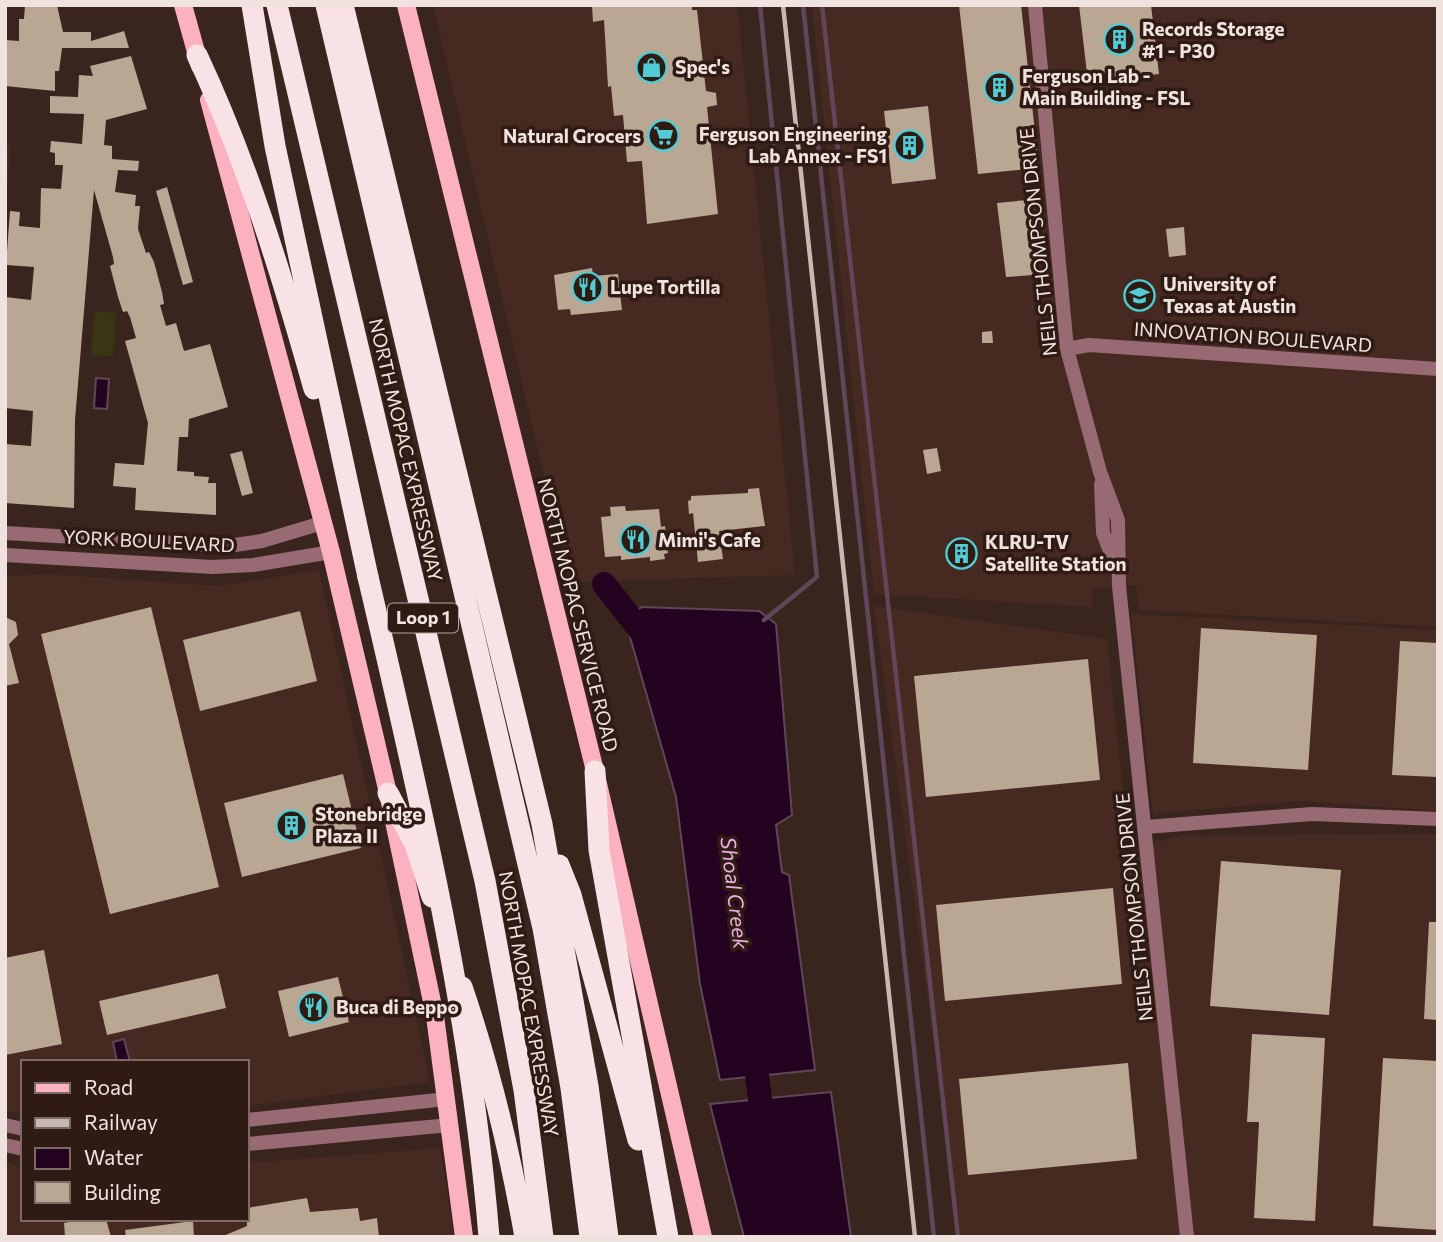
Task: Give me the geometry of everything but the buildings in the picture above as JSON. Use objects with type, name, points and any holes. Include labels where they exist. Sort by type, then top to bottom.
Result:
[{"type":"highway","points":[[252,5],[275,146],[352,508],[447,925],[476,1116],[489,1237]]},
{"type":"highway","name":"NORTH MOPAC EXPRESSWAY","points":[[276,5],[485,881],[522,1077],[543,1237]]},
{"type":"highway","points":[[291,5],[509,929],[537,1086],[557,1237]]},
{"type":"highway","points":[[326,5],[540,915],[571,1088],[590,1237]]},
{"type":"highway","points":[[343,5],[542,824],[588,1086],[608,1237]]},
{"type":"highway","points":[[197,55],[230,128],[282,277],[352,508]]},
{"type":"highway","points":[[595,771],[599,850],[666,1237]]},
{"type":"highway","points":[[388,793],[415,844],[487,1059],[511,1160],[525,1237]]},
{"type":"highway","points":[[542,824],[571,895],[666,1237]]},
{"type":"main road","points":[[183,5],[331,552],[388,793],[435,1016],[464,1237]]},
{"type":"main road","name":"NORTH MOPAC SERVICE ROAD","points":[[406,5],[595,771],[704,1237]]},
{"type":"street","name":"NEILS THOMPSON DRIVE","points":[[1035,5],[1067,349],[1100,472],[1103,533],[1118,573],[1187,1237]]},
{"type":"street","name":"INNOVATION BOULEVARD","points":[[1067,349],[1089,345],[1438,369]]},
{"type":"street","name":"YORK BOULEVARD","points":[[5,533],[228,546],[261,541],[322,523]]},
{"type":"street","points":[[99,559],[101,537]]},
{"type":"street","name":"YORK BOULEVARD","points":[[5,555],[212,568],[253,565],[331,552]]},
{"type":"street","points":[[1145,827],[1312,814],[1438,819]]},
{"type":"street","points":[[248,1119],[446,1099]]},
{"type":"street","points":[[248,1144],[450,1125]]},
{"type":"shaded area","points":[[433,5],[737,5],[795,575],[569,582]]},
{"type":"shaded area","name":"University of Texas at Austin","points":[[812,5],[1438,5],[1438,627],[1139,610],[1136,585],[1092,589],[1092,607],[874,594]]},
{"type":"shaded area","points":[[11,143],[5,214],[5,147]]},
{"type":"shaded area","points":[[95,311],[116,313],[113,356],[91,355]]},
{"type":"shaded area","points":[[319,570],[430,1082],[248,1106],[248,1060],[21,1060],[21,1114],[5,1111],[5,576],[48,574],[219,586]]},
{"type":"shaded area","points":[[874,606],[1107,639],[1128,843],[1162,841],[1183,835],[1438,834],[1438,1237],[960,1237]]},
{"type":"shaded area","points":[[1131,614],[1438,630],[1438,811],[1298,801],[1153,814]]},
{"type":"shaded area","points":[[440,1148],[454,1237],[5,1237],[5,1162],[21,1167],[21,1221],[248,1221],[248,1163]]},
{"type":"water","points":[[96,378],[109,379],[107,409],[94,408]]},
{"type":"water","points":[[641,607],[759,611],[776,624],[792,815],[776,825],[782,872],[789,875],[815,1070],[720,1080],[700,984],[676,797],[626,623]]},
{"type":"water","points":[[124,1039],[129,1060],[117,1060],[113,1042]]},
{"type":"water","points":[[831,1092],[851,1237],[744,1237],[710,1104]]},
{"type":"waterway","points":[[760,5],[817,577],[764,620]]},
{"type":"waterway","points":[[803,5],[934,1237]]},
{"type":"waterway","points":[[822,5],[958,1237]]},
{"type":"waterway","name":"Shoal Creek","points":[[604,584],[651,644]]},
{"type":"waterway","name":"Shoal Creek","points":[[753,1044],[764,1130]]},
{"type":"railway","points":[[783,5],[915,1237]]},
{"type":"place","name":"Records Storage #1 - P30","points":[[1119,40]]},
{"type":"place","name":"Spec's","points":[[652,67]]},
{"type":"place","name":"Ferguson Lab - Main Building - FSL","points":[[999,87]]},
{"type":"place","name":"Natural Grocers","points":[[664,136]]},
{"type":"place","name":"Ferguson Engineering Lab Annex - FS1","points":[[910,145]]},
{"type":"place","name":"Lupe Tortilla","points":[[587,287]]},
{"type":"place","name":"University of Texas at Austin","points":[[1140,295]]},
{"type":"place","name":"Mimi's Cafe","points":[[635,540]]},
{"type":"place","name":"KLRU-TV Satellite Station","points":[[962,553]]},
{"type":"place","name":"Stonebridge Plaza II","points":[[292,825]]},
{"type":"place","name":"Buca di Beppo","points":[[313,1007]]}]
